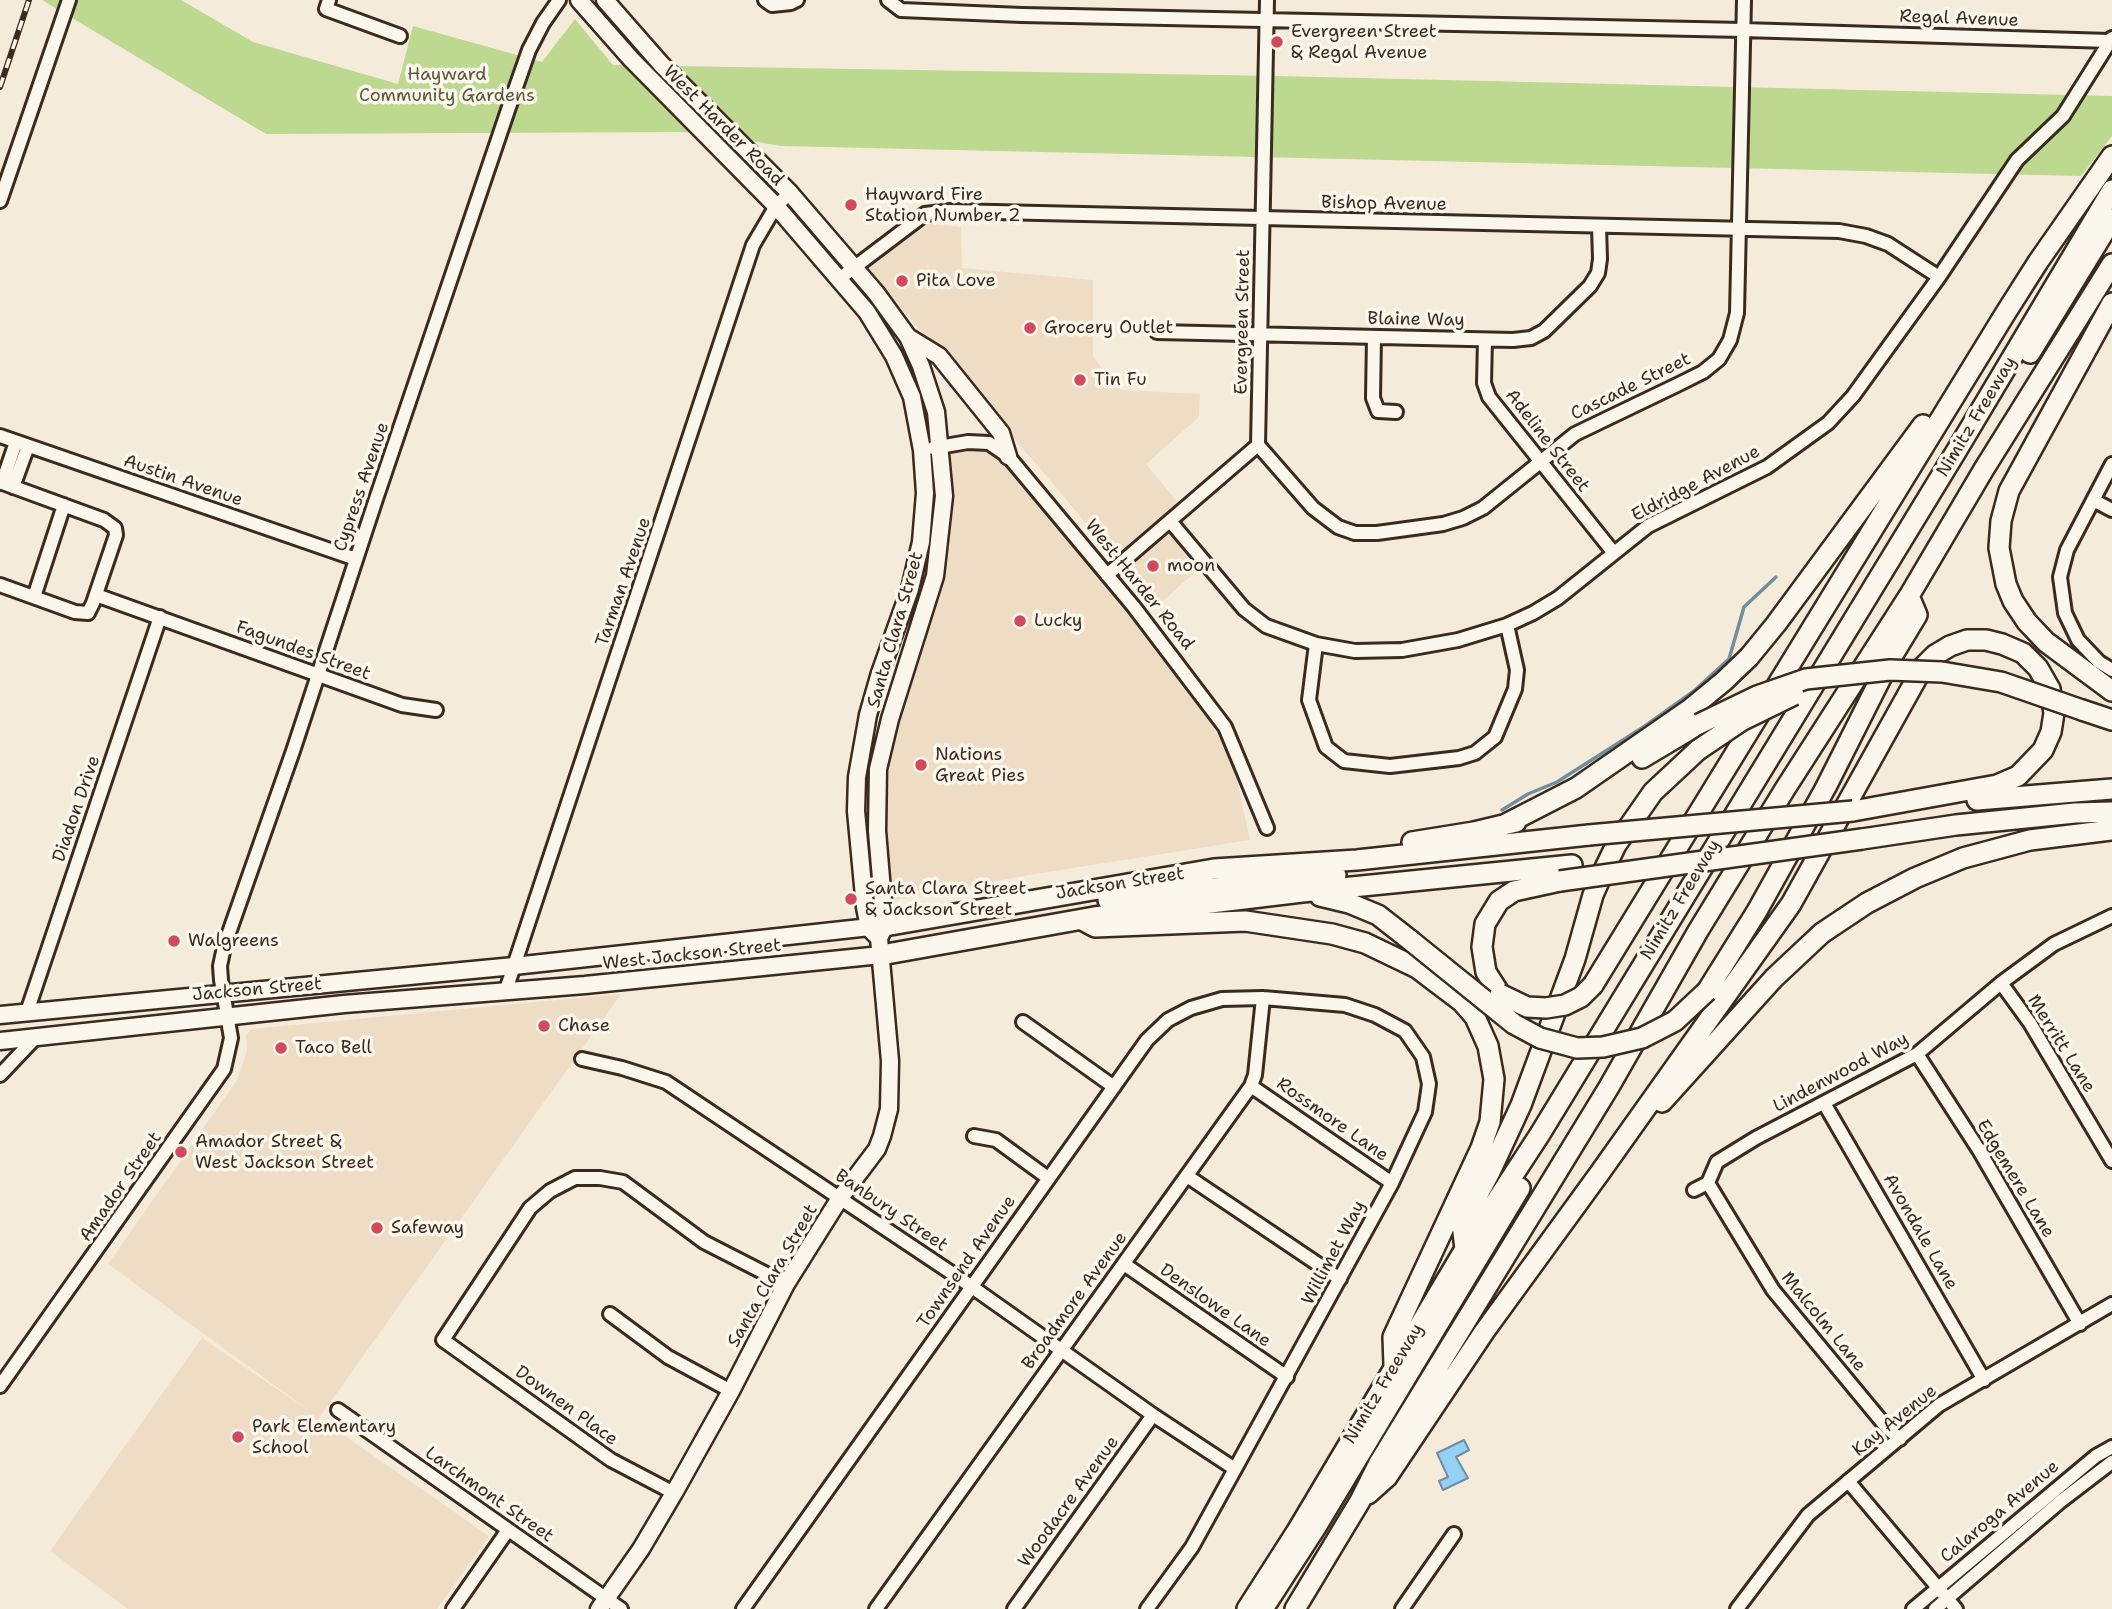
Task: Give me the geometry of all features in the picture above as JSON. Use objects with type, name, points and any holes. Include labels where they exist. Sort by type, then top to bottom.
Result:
[{"type":"highway","points":[[2112,156],[2005,314],[1593,985],[1581,997],[1566,1005],[1527,1007],[1500,994],[1486,972],[1482,947],[1485,924],[1499,901],[1514,891],[1566,873],[1773,849],[1862,839],[1982,822],[2112,812]]},
{"type":"highway","name":"Nimitz Freeway","points":[[1247,1609],[1297,1531],[1465,1249],[1540,1134],[1957,450],[2112,190]]},
{"type":"highway","points":[[1263,1609],[1316,1527],[1567,1110],[2112,219]]},
{"type":"highway","name":"Nimitz Freeway","points":[[1295,1609],[1360,1501],[1379,1463],[1609,1087],[1705,919],[1784,789],[1909,596],[1984,469],[2112,264]]},
{"type":"highway","points":[[2112,303],[2009,491],[2002,512],[1999,548],[2012,601],[2027,622],[2046,642],[2112,691]]},
{"type":"highway","points":[[1504,825],[1576,788],[1619,760],[1690,709],[1749,657],[1836,545],[2005,314]]},
{"type":"highway","points":[[1302,892],[1349,904],[1378,915],[1514,1024],[1540,1038],[1577,1048],[1603,1047],[1642,1038],[1675,1021],[1707,991],[1763,900],[1836,769],[1891,657],[1917,615],[1909,596]]},
{"type":"highway","points":[[1360,1501],[1387,1477],[1484,1332],[1791,904],[1923,667],[1935,655],[1950,646],[1967,640],[1986,640],[2022,653],[2038,668],[2050,689],[2054,713],[2051,732],[2043,751],[2018,776],[1997,785],[1853,811]]},
{"type":"highway","points":[[1357,860],[1413,842],[1535,817],[1573,800],[1699,724],[1757,696],[1806,680],[1891,670],[1942,672],[2001,682],[2112,720]]},
{"type":"highway","points":[[1465,1249],[1462,1224],[1521,1105],[1575,959],[1593,895],[1616,845],[1653,792],[1698,750],[1741,721],[1837,677]]},
{"type":"highway","points":[[1357,860],[1589,835],[2112,789]]},
{"type":"highway","points":[[1599,1174],[1774,978],[1822,933],[1915,878],[1963,858],[2030,840],[2112,831]]},
{"type":"highway","points":[[879,937],[1124,897],[1379,871],[1526,842]]},
{"type":"highway","name":"Jackson Street","points":[[879,937],[1214,869],[1357,860]]},
{"type":"highway","name":"Jackson Street","points":[[879,937],[1084,920],[1302,892],[1566,873]]},
{"type":"highway","points":[[1084,920],[1095,927],[1245,921],[1332,934],[1365,943],[1417,968],[1462,1002],[1475,1017],[1488,1046],[1494,1079],[1490,1122],[1460,1195],[1393,1337],[1394,1365]]},
{"type":"highway","points":[[1275,1609],[1359,1475],[1379,1463]]},
{"type":"main road","name":"West Harder Road","points":[[579,0],[631,60],[776,206],[839,279]]},
{"type":"main road","name":"West Harder Road","points":[[605,0],[661,64],[789,193],[855,268]]},
{"type":"main road","points":[[813,249],[828,237]]},
{"type":"main road","name":"Santa Clara Street","points":[[603,1604],[641,1549],[674,1493],[786,1284],[840,1198],[877,1149],[889,1109],[889,1051],[879,937],[878,769],[890,719],[935,576],[944,496],[941,447],[930,389],[908,337],[855,268]]},
{"type":"main road","name":"Santa Clara Street","points":[[839,279],[867,312],[894,356],[912,397],[922,450],[925,494],[921,542],[910,589],[868,715],[857,777],[856,811],[879,937]]},
{"type":"main road","points":[[908,337],[939,356],[1001,433],[1008,456]]},
{"type":"main road","name":"West Jackson Street","points":[[514,966],[879,937]]},
{"type":"main road","name":"West Jackson Street","points":[[506,990],[584,985],[879,937]]},
{"type":"main road","name":"Jackson Street","points":[[0,1015],[514,966]]},
{"type":"main road","name":"Jackson Street","points":[[0,1041],[226,1016],[506,990]]},
{"type":"main road","points":[[0,1033],[27,1013]]},
{"type":"street","points":[[0,201],[69,0]]},
{"type":"street","points":[[329,0],[326,9],[400,36]]},
{"type":"street","name":"Cypress Avenue","points":[[223,994],[220,966],[224,947],[529,50],[559,0]]},
{"type":"street","points":[[765,0],[772,5],[791,4],[797,0]]},
{"type":"street","name":"Regal Avenue","points":[[888,0],[901,10],[2111,40]]},
{"type":"street","name":"Evergreen Street","points":[[1258,445],[1267,0]]},
{"type":"street","name":"Cascade Street","points":[[1258,445],[1313,509],[1338,527],[1355,533],[1377,533],[1443,524],[1483,508],[1575,434],[1691,378],[1719,359],[1730,340],[1737,313],[1744,0]]},
{"type":"street","name":"Eldridge Avenue","points":[[1170,521],[1244,609],[1266,626],[1316,645],[1355,651],[1402,650],[1458,640],[1507,625],[1533,613],[1558,597],[1647,526],[1768,467],[1828,423],[1853,396],[1939,277],[2017,160],[2063,116],[2111,40]]},
{"type":"street","name":"Tarman Avenue","points":[[506,990],[753,245],[776,206],[789,193]]},
{"type":"street","name":"Bishop Avenue","points":[[839,279],[925,214],[950,211],[1263,220],[1839,230],[1888,244],[1939,277]]},
{"type":"street","name":"Blaine Way","points":[[1157,332],[1485,340],[1531,338],[1544,331],[1590,286],[1598,273],[1599,226]]},
{"type":"street","points":[[1374,337],[1373,398],[1378,411],[1396,412]]},
{"type":"street","name":"Adeline Street","points":[[1485,340],[1484,383],[1489,397],[1613,552]]},
{"type":"street","name":"Austin Avenue","points":[[0,436],[356,559]]},
{"type":"street","name":"West Harder Road","points":[[922,450],[968,442],[989,443],[1008,456],[1188,675],[1225,727],[1267,828]]},
{"type":"street","points":[[0,585],[82,614],[91,610],[115,542],[115,528],[110,523],[5,484],[22,444]]},
{"type":"street","points":[[1107,575],[1258,445]]},
{"type":"street","points":[[2112,464],[2067,550],[2060,577],[2065,613],[2078,640],[2099,662],[2112,670]]},
{"type":"street","points":[[2093,500],[2112,510]]},
{"type":"street","points":[[34,597],[64,505]]},
{"type":"street","name":"Fagundes Street","points":[[96,595],[402,705],[436,710]]},
{"type":"street","name":"Diadon Drive","points":[[27,1013],[160,617]]},
{"type":"street","points":[[1316,645],[1309,700],[1326,747],[1344,761],[1390,766],[1460,758],[1475,753],[1495,737],[1515,689],[1517,670],[1507,625]]},
{"type":"street","name":"Lindenwood Way","points":[[1694,1190],[1708,1183],[1717,1162],[1756,1138],[1917,1054],[2001,983],[2054,944],[2111,917]]},
{"type":"street","name":"Merritt Lane","points":[[2001,983],[2030,1023],[2112,1161]]},
{"type":"street","name":"Amador Street","points":[[0,1386],[224,1069],[231,1038],[223,994]]},
{"type":"street","name":"Broadmore Avenue","points":[[876,1609],[1251,1086],[1255,1075],[1263,998]]},
{"type":"street","name":"Townsend Avenue","points":[[743,1609],[1147,1040],[1168,1020],[1191,1008],[1222,999],[1263,998]]},
{"type":"street","name":"Willimet Way","points":[[1147,1609],[1192,1547],[1392,1183],[1425,1112],[1429,1084],[1423,1058],[1405,1031],[1375,1015],[1345,1005],[1263,998]]},
{"type":"street","points":[[1023,1021],[1114,1087]]},
{"type":"street","points":[[0,1075],[36,1037]]},
{"type":"street","name":"Edgemere Lane","points":[[1917,1054],[1979,1150],[2080,1324]]},
{"type":"street","name":"Banbury Street","points":[[582,1059],[666,1082],[972,1287],[1153,1415],[1235,1469]]},
{"type":"street","name":"Rossmore Lane","points":[[1251,1086],[1392,1183]]},
{"type":"street","name":"Avondale Lane","points":[[1824,1103],[1984,1380]]},
{"type":"street","points":[[974,1136],[996,1140],[1048,1178]]},
{"type":"street","points":[[1187,1176],[1340,1279]]},
{"type":"street","name":"Downen Place","points":[[674,1493],[611,1460],[443,1340],[530,1208],[550,1191],[575,1178],[623,1182],[704,1242],[786,1284]]},
{"type":"street","name":"Malcolm Lane","points":[[1708,1183],[1773,1290],[1888,1429],[1900,1439]]},
{"type":"street","name":"Denslowe Lane","points":[[1124,1264],[1287,1377]]},
{"type":"street","name":"Kay Avenue","points":[[1737,1609],[1808,1515],[1939,1405],[2112,1304]]},
{"type":"street","points":[[610,1314],[668,1357],[731,1391]]},
{"type":"street","name":"Larchmont Street","points":[[338,1410],[508,1530],[603,1604],[621,1609]]},
{"type":"street","name":"Woodacre Avenue","points":[[1014,1609],[1153,1415]]},
{"type":"street","name":"Calaroga Avenue","points":[[1913,1609],[2096,1456],[2112,1447]]},
{"type":"street","name":"Calaroga Avenue","points":[[1935,1609],[1952,1604],[2061,1501],[2112,1462]]},
{"type":"street","points":[[1848,1481],[1952,1604]]},
{"type":"street","points":[[453,1609],[508,1530]]},
{"type":"street","points":[[1402,1609],[1454,1534]]},
{"type":"shaded area","points":[[921,223],[961,227],[962,268],[1093,280],[1093,357],[1121,390],[1200,394],[1199,417],[1146,464],[1179,504],[1203,565],[1155,608],[1055,486],[867,269]]},
{"type":"shaded area","points":[[982,450],[1003,459],[1188,684],[1233,763],[1250,840],[1029,875],[890,901],[886,808],[893,729],[938,590],[947,454]]},
{"type":"shaded area","points":[[621,994],[319,1418],[489,1536],[437,1609],[128,1609],[50,1551],[202,1338],[311,1412],[108,1264],[237,1080],[247,1051],[246,1036],[251,1029]]},
{"type":"green space","name":"Hayward Community Gardens","points":[[42,0],[181,0],[253,42],[398,84],[413,26],[542,62],[575,19],[613,65],[1278,76],[2112,96],[2112,136],[2081,176],[781,146],[705,133],[679,132],[266,134]]},
{"type":"water","points":[[1464,1440],[1469,1450],[1456,1457],[1468,1478],[1443,1490],[1439,1481],[1448,1477],[1437,1453]]},
{"type":"waterway","points":[[1502,810],[1528,794],[1557,782],[1694,691],[1729,659],[1744,607],[1776,577]]},
{"type":"railway","points":[[0,87],[29,0]]},
{"type":"place","name":"Evergreen Street & Regal Avenue","points":[[1277,42]]},
{"type":"place","name":"Hayward Fire Station Number 2","points":[[851,205]]},
{"type":"place","name":"Pita Love","points":[[902,281]]},
{"type":"place","name":"Grocery Outlet","points":[[1030,328]]},
{"type":"place","name":"Tin Fu","points":[[1080,380]]},
{"type":"place","name":"moon","points":[[1153,566]]},
{"type":"place","name":"Lucky","points":[[1020,621]]},
{"type":"place","name":"Nations Great Pies","points":[[921,765]]},
{"type":"place","name":"Santa Clara Street & Jackson Street","points":[[851,899]]},
{"type":"place","name":"Walgreens","points":[[174,941]]},
{"type":"place","name":"Chase","points":[[544,1026]]},
{"type":"place","name":"Taco Bell","points":[[281,1048]]},
{"type":"place","name":"Amador Street & West Jackson Street","points":[[181,1152]]},
{"type":"place","name":"Safeway","points":[[377,1228]]},
{"type":"place","name":"Park Elementary School","points":[[238,1437]]}]
